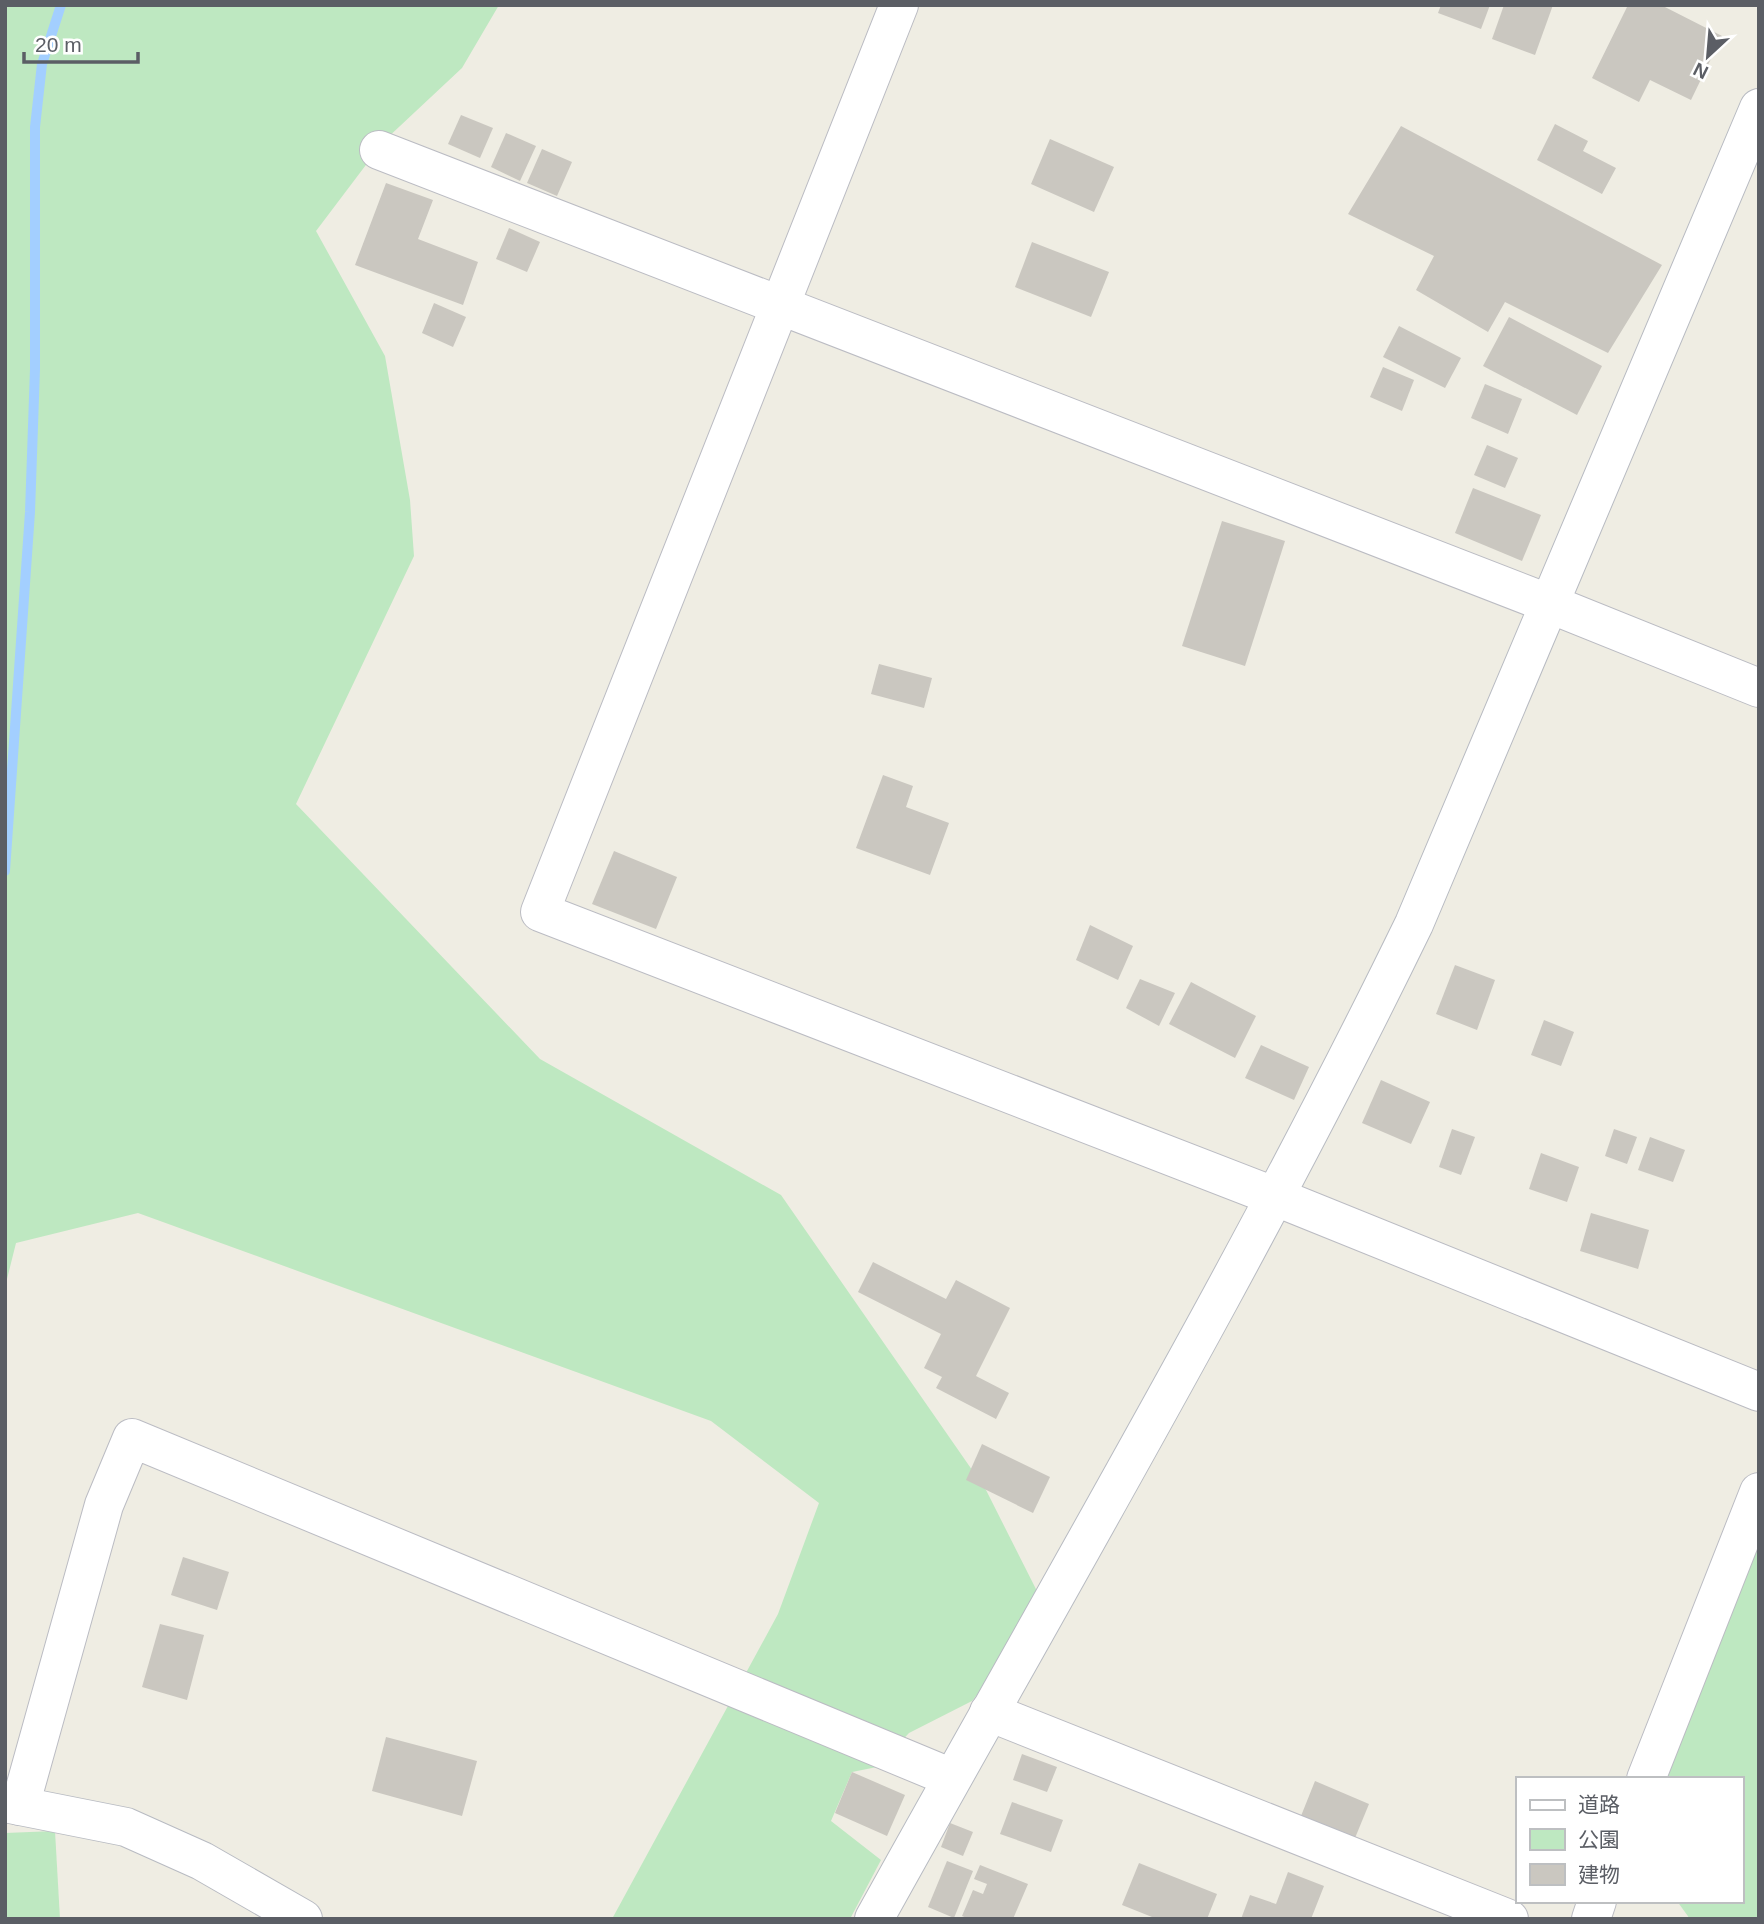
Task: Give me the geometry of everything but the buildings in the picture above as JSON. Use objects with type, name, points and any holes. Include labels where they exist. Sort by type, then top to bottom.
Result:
[{"type":"street","points":[[899,5],[540,912],[1276,1196],[1759,1392]]},
{"type":"street","points":[[874,1919],[1276,1196],[1351,1054],[1414,924],[1759,108]]},
{"type":"street","points":[[379,150],[1550,604],[1759,688]]},
{"type":"street","points":[[303,1919],[202,1861],[126,1827],[13,1804],[104,1505],[132,1438],[952,1778]]},
{"type":"street","points":[[1647,1777],[1759,1492]]},
{"type":"street","points":[[989,1712],[1509,1919]]},
{"type":"green space","points":[[5,5],[499,5],[462,68],[384,141],[316,231],[385,356],[410,500],[414,556],[296,804],[540,1059],[781,1195],[986,1490],[1046,1609],[972,1701],[909,1733],[877,1767],[852,1772],[831,1821],[881,1860],[850,1919],[612,1919],[778,1614],[819,1503],[711,1421],[138,1213],[16,1243],[5,1287]]},
{"type":"green space","points":[[1759,1501],[1759,1919],[1690,1919],[1678,1903],[1743,1903],[1743,1777],[1647,1777]]},
{"type":"green space","points":[[55,1831],[60,1919],[5,1919],[5,1833]]},
{"type":"waterway","points":[[5,871],[30,512],[35,369],[35,127],[42,64],[61,5]]}]
